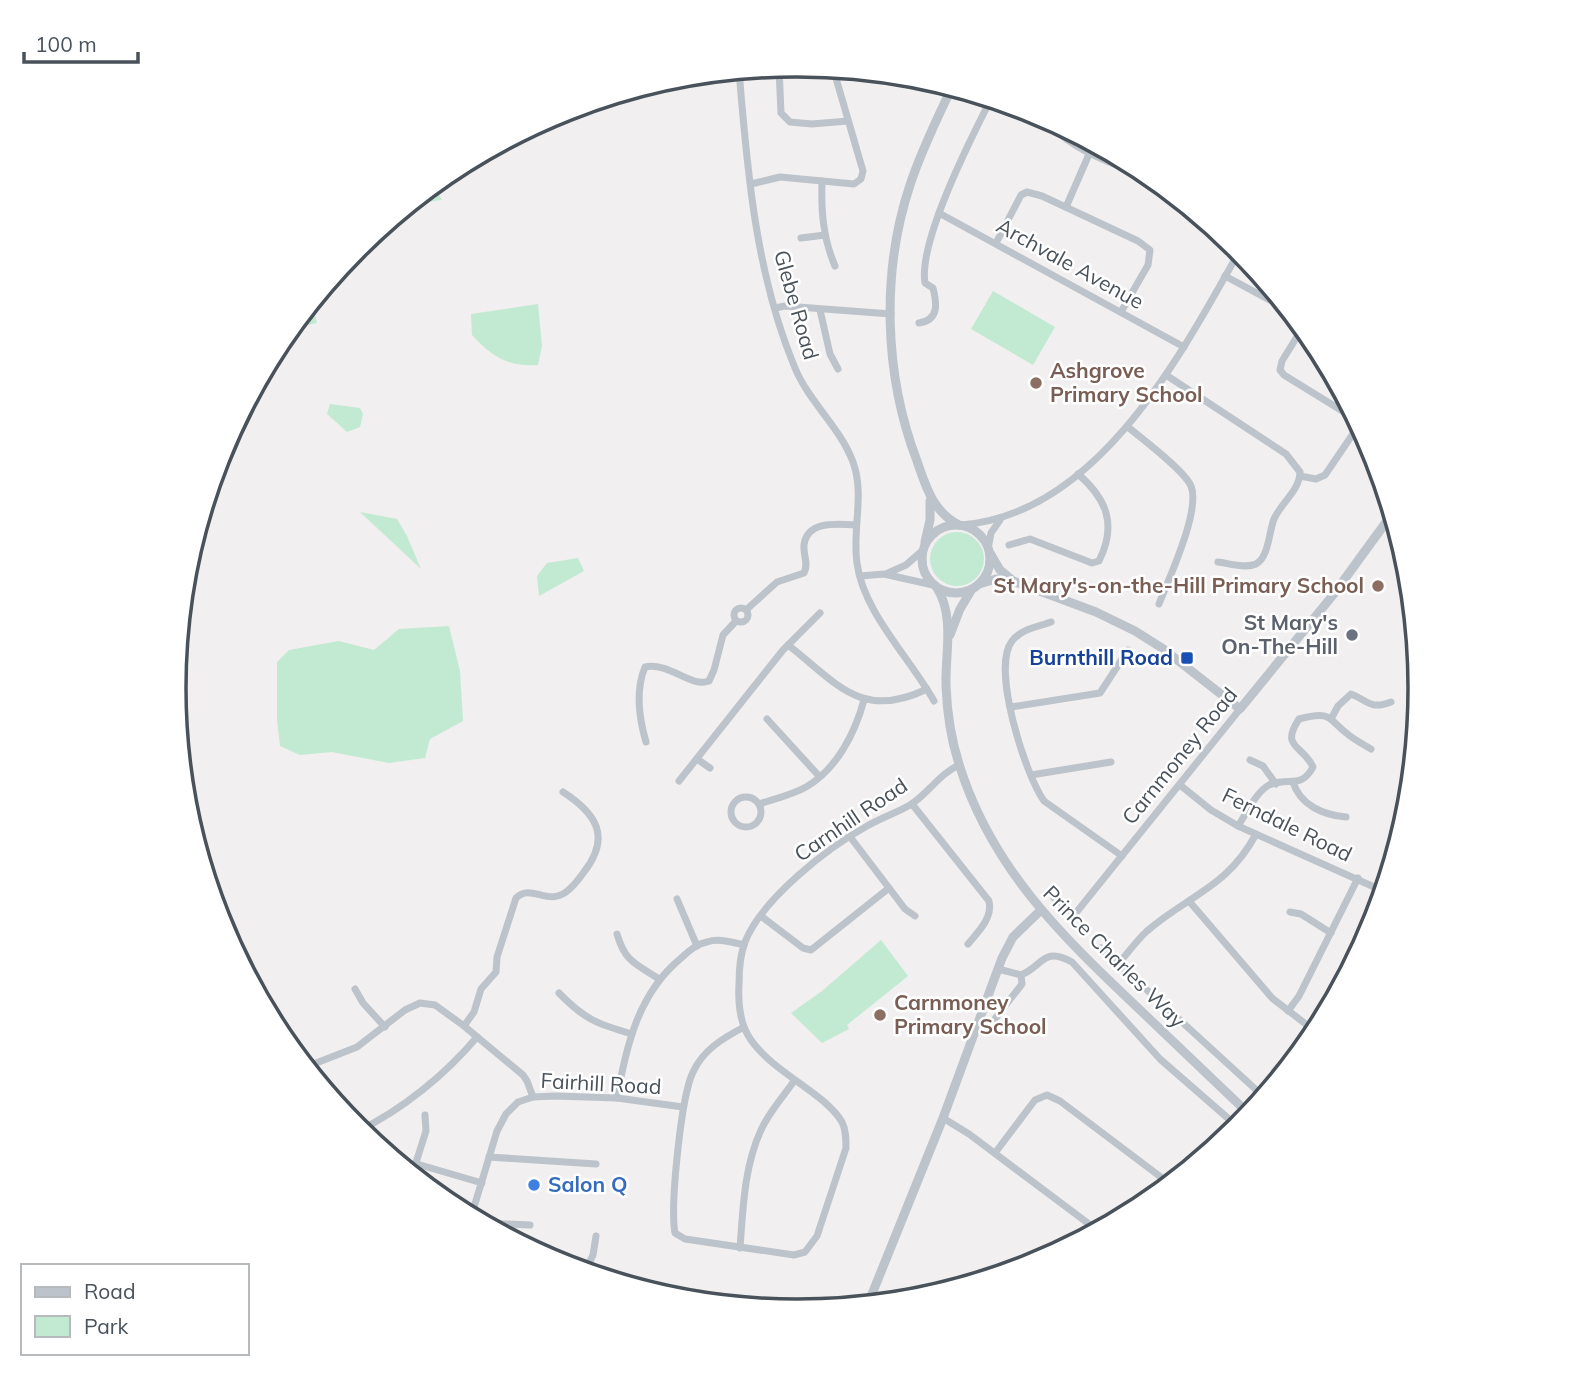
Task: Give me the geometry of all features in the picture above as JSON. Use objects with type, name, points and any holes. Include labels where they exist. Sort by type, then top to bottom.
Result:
[{"type":"street","points":[[779,77],[781,113],[790,122],[812,124],[848,121]]},
{"type":"street","points":[[751,184],[780,177],[854,184],[861,179],[863,171],[836,78]]},
{"type":"street","name":"Glebe Road","points":[[740,80],[744,139],[765,271],[775,308],[796,370],[808,393],[843,440],[857,473],[857,563],[868,599],[934,701]]},
{"type":"street","points":[[948,96],[923,150],[902,215],[895,252],[891,314],[894,372],[901,406],[911,445],[929,495],[942,515],[969,527],[981,536],[1000,570],[1013,580],[1096,612],[1135,631],[1172,655],[1240,709]]},
{"type":"street","points":[[919,323],[927,322],[934,316],[936,307],[933,288],[925,283],[923,273],[939,213],[987,107]]},
{"type":"street","points":[[1066,208],[1090,152]]},
{"type":"street","points":[[821,181],[825,235],[835,266]]},
{"type":"street","points":[[996,243],[1021,195],[1027,192],[1042,196],[1138,241],[1150,250],[1148,265],[1121,312]]},
{"type":"street","name":"Archvale Avenue","points":[[939,213],[1184,347]]},
{"type":"street","points":[[801,238],[825,235]]},
{"type":"street","points":[[975,587],[988,570],[994,526],[1078,474],[1128,427],[1167,375],[1234,261]]},
{"type":"street","points":[[1226,276],[1268,299]]},
{"type":"street","points":[[775,308],[785,306],[891,314]]},
{"type":"street","points":[[820,310],[830,354],[838,369]]},
{"type":"street","points":[[1297,337],[1282,361],[1280,370],[1292,381],[1340,410]]},
{"type":"street","points":[[1167,375],[1286,454],[1295,463],[1300,476],[1273,522],[1262,558],[1255,565],[1218,562]]},
{"type":"street","points":[[1128,427],[1185,477],[1193,496],[1191,516],[1160,604]]},
{"type":"street","points":[[1300,476],[1308,479],[1325,475],[1352,435]]},
{"type":"street","points":[[1009,545],[1030,540],[1092,563],[1100,561],[1109,529],[1103,500],[1078,474]]},
{"type":"street","points":[[929,495],[930,520],[922,566],[935,586]]},
{"type":"street","points":[[860,576],[884,574],[906,565],[923,549],[934,533],[942,528],[1004,518]]},
{"type":"street","points":[[646,742],[640,719],[640,680],[645,667],[654,665],[680,673],[694,682],[709,681],[723,635],[736,621],[733,617],[735,610],[746,610],[777,582],[804,573],[807,566],[804,545],[809,534],[819,527],[832,524],[856,525]]},
{"type":"street","name":"Carnmoney Road","points":[[1054,898],[1072,917],[1333,595],[1385,524]]},
{"type":"street","points":[[884,574],[954,593],[996,579],[1013,580]]},
{"type":"street","name":"Prince Charles Way","points":[[935,586],[946,607],[948,711],[959,765],[986,832],[1002,859],[1041,910],[1077,950],[1241,1107]]},
{"type":"street","name":"Prince Charles Way","points":[[947,643],[956,618],[975,587]]},
{"type":"street","points":[[680,781],[788,645],[820,613]]},
{"type":"street","points":[[1051,622],[1018,635],[1007,650],[1005,671],[1015,731],[1037,791],[1044,801],[1122,856]]},
{"type":"street","points":[[788,645],[849,694],[864,700],[905,699],[927,688]]},
{"type":"street","points":[[1011,707],[1100,693],[1128,650]]},
{"type":"street","points":[[1331,719],[1351,694],[1368,704],[1380,707],[1391,702]]},
{"type":"street","points":[[759,804],[807,787],[828,769],[844,748],[864,700]]},
{"type":"street","points":[[1238,826],[1267,786],[1300,782],[1309,775],[1313,767],[1290,739],[1291,731],[1299,719],[1317,714],[1331,719],[1371,749]]},
{"type":"street","points":[[767,719],[819,776]]},
{"type":"street","points":[[697,759],[710,768]]},
{"type":"street","points":[[1250,760],[1263,766],[1276,784]]},
{"type":"street","points":[[1031,775],[1111,762]]},
{"type":"street","name":"Carnhill Road","points":[[744,1027],[738,999],[739,970],[744,945],[761,916],[789,884],[823,854],[864,828],[912,804],[945,773],[959,765]]},
{"type":"street","points":[[1293,782],[1303,801],[1330,816],[1346,817]]},
{"type":"street","name":"Ferndale Road","points":[[1180,785],[1238,826],[1374,886]]},
{"type":"street","points":[[464,1026],[474,1012],[481,989],[496,972],[497,957],[516,898],[527,891],[550,898],[563,894],[582,876],[596,853],[600,836],[595,822],[575,800],[563,792]]},
{"type":"street","points":[[751,799],[759,804],[760,819],[753,826],[744,827],[735,822],[732,808],[738,800],[751,799]]},
{"type":"street","points":[[912,804],[989,901],[990,909],[983,927],[968,944]]},
{"type":"street","points":[[1118,964],[1146,932],[1208,890],[1231,870],[1248,850],[1256,834]]},
{"type":"street","points":[[851,838],[905,909],[915,916]]},
{"type":"street","points":[[1288,1012],[1299,996],[1358,878]]},
{"type":"street","points":[[761,916],[803,948],[811,950],[889,888]]},
{"type":"street","points":[[677,899],[697,946]]},
{"type":"street","points":[[1189,901],[1263,988],[1306,1025]]},
{"type":"street","points":[[872,1294],[943,1118],[998,969],[1013,937],[1041,910]]},
{"type":"street","points":[[1290,912],[1301,914],[1331,933]]},
{"type":"street","points":[[617,933],[622,951],[630,960],[659,979]]},
{"type":"street","points":[[617,1098],[632,1034],[640,1012],[659,979],[674,964],[705,942],[719,940],[744,945]]},
{"type":"street","points":[[1101,948],[1257,1090]]},
{"type":"street","points":[[998,969],[1021,975],[1045,958],[1063,957],[1072,961],[1160,1059],[1229,1120]]},
{"type":"street","points":[[991,1024],[1021,984],[1021,975]]},
{"type":"street","points":[[355,989],[363,1003],[385,1027]]},
{"type":"street","points":[[559,993],[583,1016],[603,1026],[632,1034]]},
{"type":"street","points":[[315,1064],[357,1048],[405,1010],[420,1003],[441,1008],[523,1075],[533,1097]]},
{"type":"street","points":[[744,1027],[751,1040],[770,1061],[831,1109],[841,1121],[846,1134],[846,1148],[817,1236],[805,1252],[794,1255],[685,1240],[675,1233],[674,1212],[683,1107],[694,1071],[710,1049],[744,1027]]},
{"type":"street","points":[[369,1124],[408,1100],[456,1060],[477,1037]]},
{"type":"street","points":[[740,1248],[745,1191],[753,1153],[761,1130],[794,1081]]},
{"type":"street","points":[[995,1153],[1035,1100],[1046,1095],[1059,1101],[1162,1178]]},
{"type":"street","name":"Fairhill Road","points":[[474,1207],[489,1157],[506,1114],[518,1102],[533,1097],[617,1098],[683,1107]]},
{"type":"street","points":[[425,1115],[426,1131],[417,1164],[482,1183]]},
{"type":"street","points":[[943,1118],[995,1153],[1089,1224]]},
{"type":"street","points":[[489,1157],[596,1164]]},
{"type":"street","points":[[504,1224],[530,1225]]},
{"type":"street","points":[[589,1263],[596,1236]]},
{"type":"green space","points":[[438,193],[442,200],[427,202]]},
{"type":"green space","points":[[993,291],[1055,327],[1033,365],[971,329]]},
{"type":"green space","points":[[538,304],[542,346],[538,365],[518,364],[501,359],[472,335],[471,314]]},
{"type":"green space","points":[[314,313],[317,323],[305,326]]},
{"type":"green space","points":[[330,404],[360,408],[363,414],[360,427],[347,432],[327,414]]},
{"type":"green space","points":[[360,512],[397,519],[421,569]]},
{"type":"green space","points":[[957,532],[976,540],[984,559],[976,578],[957,586],[938,578],[930,559],[938,540]]},
{"type":"green space","points":[[578,558],[584,571],[539,596],[537,576],[547,563]]},
{"type":"green space","points":[[449,626],[460,671],[463,721],[430,739],[425,758],[389,763],[332,752],[300,755],[280,746],[277,662],[289,650],[339,641],[374,650],[399,629]]},
{"type":"green space","points":[[881,940],[908,976],[847,1025],[849,1029],[822,1043],[791,1013],[822,991]]},
{"type":"place","name":"Ashgrove Primary School","points":[[1036,383]]},
{"type":"place","name":"St Mary's-on-the-Hill Primary School","points":[[1378,586]]},
{"type":"place","name":"St Mary's On-The-Hill","points":[[1352,635]]},
{"type":"place","name":"Burnthill Road","points":[[1187,658]]},
{"type":"place","name":"Carnmoney Primary School","points":[[880,1015]]},
{"type":"place","name":"Salon Q","points":[[534,1185]]}]
